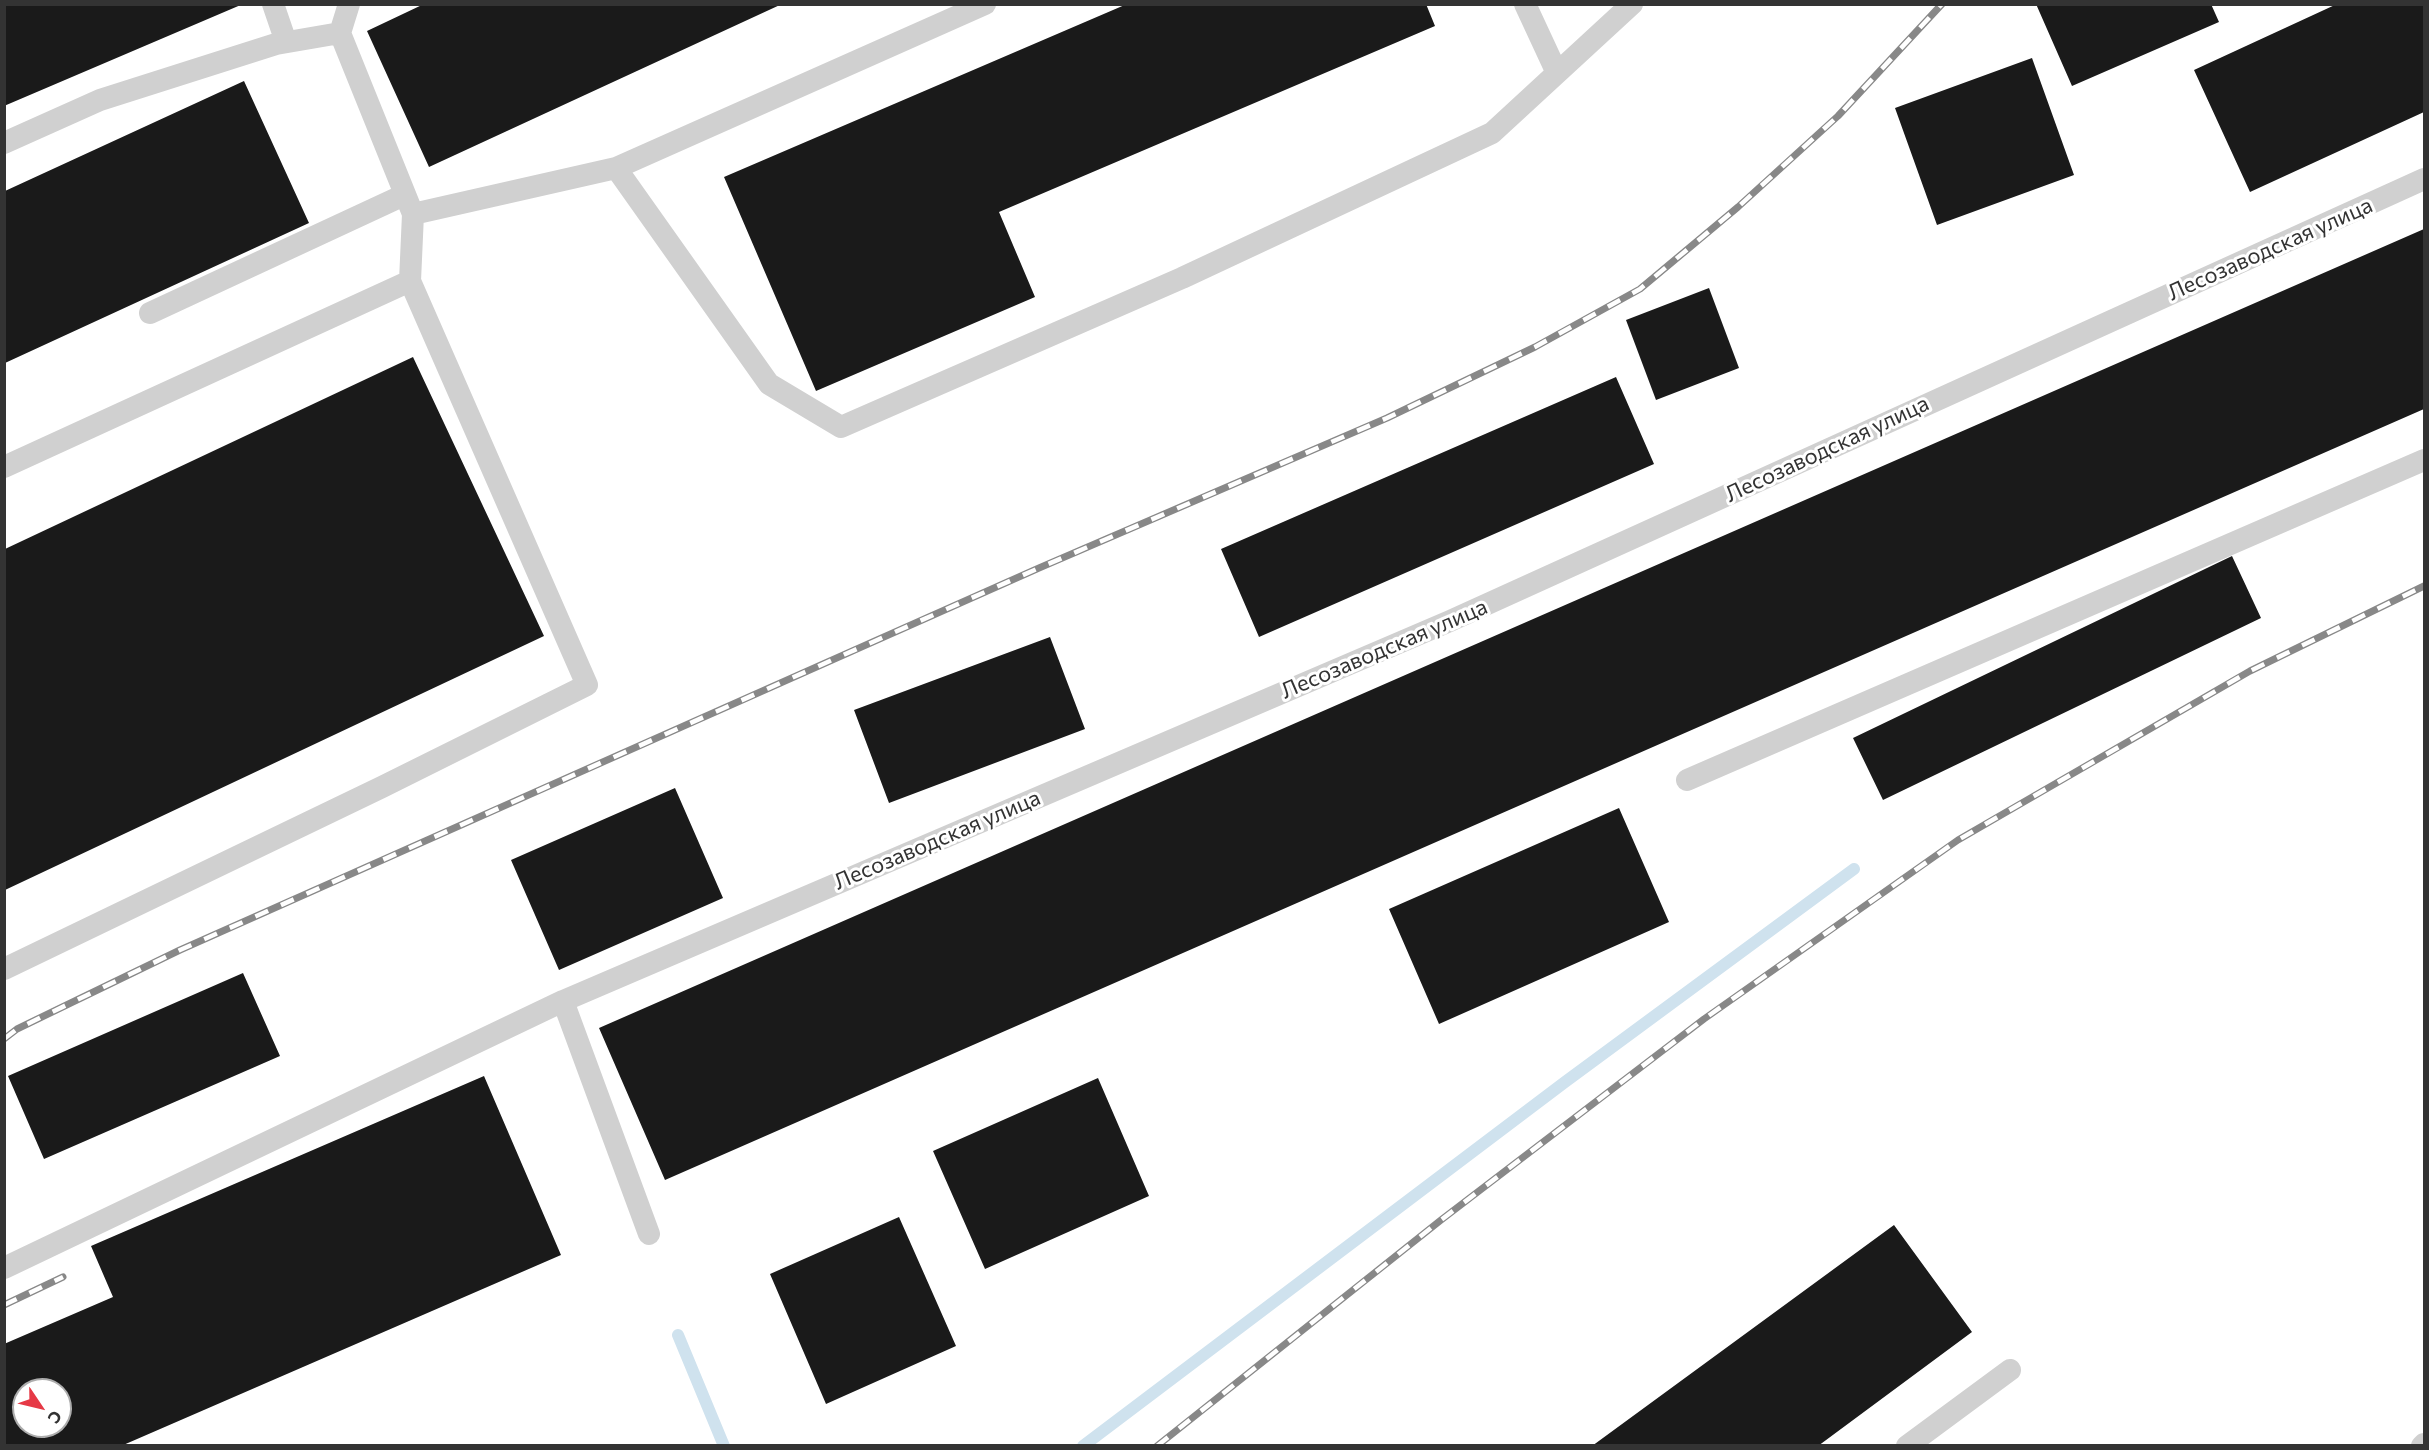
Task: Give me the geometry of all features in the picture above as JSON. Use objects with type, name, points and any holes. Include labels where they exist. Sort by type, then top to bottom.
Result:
[{"type":"lane","points":[[273,4],[286,42]]},
{"type":"lane","points":[[4,969],[586,686],[410,281],[409,204],[340,33],[349,4]]},
{"type":"lane","points":[[150,313],[409,204],[616,168],[985,4]]},
{"type":"lane","points":[[1525,4],[1557,74]]},
{"type":"lane","points":[[616,168],[769,384],[841,428],[1182,278],[1492,133],[1632,4]]},
{"type":"lane","points":[[4,143],[100,100],[286,42],[340,33]]},
{"type":"lane","name":"Лесозаводская улица","points":[[4,1268],[563,1000],[1450,621],[2424,179]]},
{"type":"lane","points":[[4,467],[410,281]]},
{"type":"lane","points":[[1687,780],[2424,460]]},
{"type":"lane","points":[[563,1000],[649,1234]]},
{"type":"lane","points":[[1907,1446],[2010,1370]]},
{"type":"building","points":[[4,4],[243,4],[4,106]]},
{"type":"building","points":[[424,4],[782,4],[429,167],[367,31]]},
{"type":"building","points":[[1127,4],[1426,4],[1435,26],[999,212],[1035,297],[816,391],[724,177]]},
{"type":"building","points":[[2036,4],[2211,4],[2219,22],[2072,86]]},
{"type":"building","points":[[2337,4],[2424,4],[2424,112],[2250,192],[2194,70]]},
{"type":"building","points":[[2032,58],[2074,175],[1937,225],[1895,108]]},
{"type":"building","points":[[244,81],[309,223],[5,363],[5,191]]},
{"type":"building","points":[[2424,229],[2424,409],[665,1180],[599,1028]]},
{"type":"building","points":[[1709,288],[1739,368],[1656,400],[1626,320]]},
{"type":"building","points":[[413,357],[544,636],[5,890],[5,549]]},
{"type":"building","points":[[1616,377],[1654,464],[1259,637],[1221,549]]},
{"type":"building","points":[[2232,556],[2261,618],[1883,800],[1853,738]]},
{"type":"building","points":[[1050,637],[1085,729],[889,803],[854,710]]},
{"type":"building","points":[[675,788],[723,898],[559,970],[511,860]]},
{"type":"building","points":[[1619,808],[1669,922],[1439,1024],[1389,909]]},
{"type":"building","points":[[243,973],[280,1056],[44,1159],[8,1076]]},
{"type":"building","points":[[484,1076],[561,1255],[121,1446],[4,1446],[4,1344],[113,1297],[91,1246]]},
{"type":"building","points":[[1098,1078],[1149,1196],[985,1269],[933,1151]]},
{"type":"building","points":[[899,1217],[956,1346],[826,1404],[770,1274]]},
{"type":"building","points":[[1894,1225],[1972,1332],[1818,1446],[1592,1446]]},
{"type":"waterway","points":[[1083,1446],[1565,1082],[1854,869]]},
{"type":"waterway","points":[[678,1335],[724,1446]]},
{"type":"railway","points":[[4,1039],[17,1029],[180,950],[1039,568],[1387,418],[1535,347],[1640,289],[1738,207],[1838,116],[1942,4]]},
{"type":"railway","points":[[1157,1446],[1441,1220],[1704,1019],[1958,840],[2250,671],[2424,586]]},
{"type":"railway","points":[[4,1305],[63,1277]]}]
